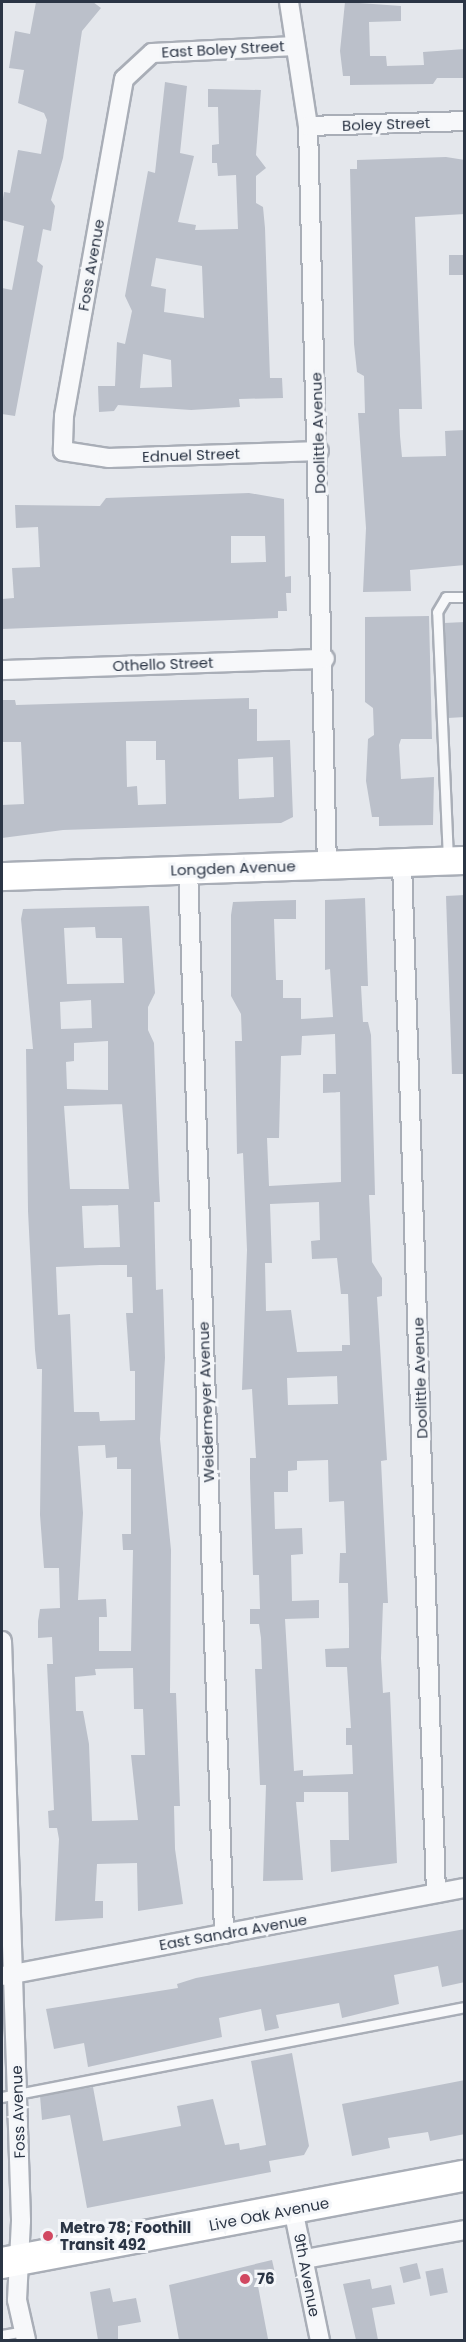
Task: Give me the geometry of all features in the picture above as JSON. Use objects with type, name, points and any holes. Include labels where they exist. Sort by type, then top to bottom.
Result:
[{"type":"main road","name":"Live Oak Avenue","points":[[10,2261],[465,2176]]},
{"type":"street","name":"Doolittle Avenue","points":[[289,2],[308,126],[325,659],[327,865]]},
{"type":"street","name":"East Boley Street","points":[[124,79],[152,53],[295,46]]},
{"type":"street","name":"Foss Avenue","points":[[63,452],[64,416],[124,79]]},
{"type":"street","name":"Boley Street","points":[[308,126],[465,121]]},
{"type":"street","name":"Ednuel Street","points":[[63,452],[108,458],[319,451]]},
{"type":"street","name":"Othello Street","points":[[2,670],[325,659]]},
{"type":"street","name":"Longden Avenue","points":[[2,876],[456,860]]},
{"type":"street","name":"Doolittle Avenue","points":[[402,863],[436,1893]]},
{"type":"street","name":"Weidermeyer Avenue","points":[[188,869],[224,1934]]},
{"type":"street","name":"Foss Avenue","points":[[2,1641],[10,2261],[25,2336]]},
{"type":"street","name":"East Sandra Avenue","points":[[7,1975],[465,1888]]},
{"type":"street","name":"9th Avenue","points":[[293,2209],[320,2340]]},
{"type":"street","points":[[305,2259],[465,2230]]},
{"type":"lane","points":[[456,860],[437,612],[446,597],[465,597]]},
{"type":"lane","points":[[9,2095],[465,2007]]},
{"type":"lane","points":[[2,2335],[25,2336]]},
{"type":"building","points":[[36,2],[93,2],[101,8],[82,31],[63,158],[51,200],[55,206],[51,231],[43,229],[37,261],[43,266],[15,416],[2,414],[2,288],[12,290],[24,226],[2,220],[2,206],[4,192],[10,193],[18,150],[41,154],[47,120],[44,113],[18,103],[24,70],[9,68],[15,31],[30,34]]},
{"type":"building","points":[[345,2],[401,6],[401,21],[369,22],[370,56],[386,56],[387,66],[424,65],[423,52],[465,49],[465,78],[437,78],[433,84],[350,85],[350,76],[343,76],[340,51]]},
{"type":"building","points":[[165,82],[187,86],[180,153],[194,156],[178,222],[196,225],[195,230],[238,229],[236,175],[218,176],[217,163],[212,163],[212,145],[219,144],[218,107],[208,107],[208,89],[261,90],[256,155],[266,168],[256,176],[256,203],[263,207],[265,228],[270,378],[282,378],[283,398],[239,399],[240,407],[191,410],[118,405],[114,411],[99,412],[98,386],[115,386],[117,342],[125,344],[132,311],[125,296],[148,171],[155,173]],"holes":[[[156,258],[202,266],[204,318],[164,312],[166,289],[151,286]],[[143,354],[171,360],[172,387],[140,388]]]},
{"type":"building","points":[[446,157],[465,160],[465,214],[415,217],[422,409],[399,409],[400,436],[402,457],[446,456],[445,431],[465,430],[465,565],[410,570],[411,591],[363,592],[366,528],[358,413],[365,413],[364,376],[357,372],[354,344],[350,169],[357,169],[357,160]]},
{"type":"building","points":[[449,255],[464,255],[464,275],[449,275]]},
{"type":"building","points":[[249,493],[284,499],[285,577],[291,576],[291,593],[286,593],[287,611],[278,611],[278,618],[2,629],[2,599],[14,598],[12,568],[40,567],[38,527],[16,528],[15,505],[100,506],[106,498]],"holes":[[[231,536],[265,536],[266,562],[231,563]]]},
{"type":"building","points":[[429,616],[432,739],[401,739],[399,745],[401,779],[434,777],[433,825],[379,826],[379,817],[372,817],[366,781],[368,739],[374,735],[373,708],[365,702],[365,617]]},
{"type":"building","points":[[465,622],[465,717],[448,718],[444,623]]},
{"type":"building","points":[[249,698],[249,709],[257,709],[257,741],[290,740],[293,817],[281,823],[63,830],[2,838],[2,805],[24,804],[21,742],[2,742],[2,700],[15,700],[16,705]],"holes":[[[126,741],[156,741],[156,760],[165,760],[166,804],[138,805],[137,786],[127,787]],[[273,757],[274,797],[239,799],[238,759]]]},
{"type":"building","points":[[465,895],[465,1074],[452,1074],[446,896]]},
{"type":"building","points":[[365,898],[368,986],[361,986],[363,1022],[368,1022],[371,1035],[375,1195],[369,1195],[372,1262],[382,1278],[382,1296],[377,1297],[387,1460],[381,1461],[388,1603],[383,1603],[381,1658],[383,1693],[390,1692],[397,1863],[331,1872],[330,1840],[349,1840],[348,1792],[304,1792],[304,1802],[296,1802],[303,1880],[263,1881],[266,1785],[260,1785],[255,1669],[262,1669],[261,1638],[259,1624],[250,1624],[250,1609],[260,1609],[259,1575],[253,1575],[250,1478],[250,1458],[256,1458],[252,1389],[242,1390],[247,1250],[243,1153],[237,1154],[235,1041],[242,1041],[241,1014],[231,996],[231,915],[233,902],[296,900],[296,919],[274,919],[276,980],[283,980],[283,998],[301,998],[301,1019],[333,1017],[330,969],[325,970],[325,900]],"holes":[[[335,1034],[336,1074],[323,1074],[323,1093],[340,1092],[341,1182],[269,1186],[267,1138],[279,1138],[281,1056],[301,1055],[302,1036]],[[319,1202],[320,1240],[311,1241],[312,1259],[337,1258],[341,1294],[348,1294],[350,1345],[342,1345],[342,1351],[297,1352],[291,1310],[266,1311],[265,1263],[272,1263],[270,1204]],[[337,1376],[338,1404],[288,1405],[287,1378]],[[328,1460],[329,1502],[344,1501],[346,1553],[340,1553],[339,1583],[348,1583],[349,1648],[325,1649],[326,1667],[347,1667],[351,1728],[346,1728],[346,1745],[352,1745],[353,1774],[303,1776],[303,1770],[294,1771],[285,1619],[319,1618],[319,1600],[292,1601],[291,1555],[303,1554],[302,1528],[275,1529],[274,1492],[288,1492],[288,1471],[297,1470],[297,1461]]]},
{"type":"building","points":[[149,906],[155,993],[148,1007],[148,1030],[154,1043],[160,1202],[154,1202],[156,1290],[163,1289],[165,1358],[160,1439],[171,1550],[170,1693],[176,1693],[180,1806],[174,1806],[175,1849],[183,1904],[138,1911],[137,1863],[97,1864],[95,1901],[103,1901],[103,1918],[55,1921],[59,1839],[57,1828],[49,1828],[48,1811],[54,1810],[47,1664],[53,1664],[52,1637],[38,1638],[38,1621],[40,1609],[60,1608],[59,1568],[44,1568],[40,1515],[42,1369],[37,1369],[35,1350],[28,1211],[26,1049],[33,1049],[21,919],[23,909]],"holes":[[[95,927],[96,938],[122,938],[124,983],[67,984],[64,928]],[[91,1000],[92,1028],[61,1029],[60,1002]],[[108,1041],[108,1090],[67,1089],[66,1062],[74,1061],[74,1043]],[[122,1104],[129,1189],[70,1189],[64,1106]],[[118,1205],[120,1247],[84,1248],[82,1206]],[[127,1265],[127,1277],[132,1277],[133,1313],[126,1313],[130,1371],[135,1371],[135,1420],[100,1421],[99,1412],[74,1412],[70,1314],[58,1315],[56,1267]],[[105,1445],[106,1458],[117,1457],[117,1469],[131,1469],[131,1534],[122,1534],[123,1550],[133,1550],[131,1651],[99,1651],[99,1617],[107,1617],[106,1599],[78,1600],[83,1513],[78,1446]],[[133,1668],[134,1709],[143,1709],[145,1755],[131,1755],[138,1820],[92,1821],[89,1744],[83,1711],[76,1711],[75,1677],[96,1675],[95,1669]]]},
{"type":"building","points":[[465,1929],[465,1982],[442,1987],[438,1966],[394,1975],[399,2004],[342,2018],[339,2003],[276,2015],[279,2028],[265,2031],[261,2009],[219,2018],[222,2037],[88,2067],[84,2043],[54,2049],[46,2009],[178,1988],[177,1984],[196,1978]]},
{"type":"building","points":[[292,2053],[309,2146],[304,2155],[269,2161],[271,2172],[87,2208],[70,2115],[42,2120],[40,2096],[93,2087],[103,2141],[181,2126],[177,2106],[213,2099],[225,2145],[239,2143],[240,2150],[266,2145],[251,2061]]},
{"type":"building","points":[[465,2080],[465,2134],[430,2141],[428,2132],[388,2138],[390,2148],[352,2156],[342,2104]]},
{"type":"building","points":[[272,2260],[277,2282],[258,2286],[268,2339],[179,2340],[169,2285]]},
{"type":"building","points":[[417,2263],[421,2279],[403,2283],[400,2267]]},
{"type":"building","points":[[443,2268],[448,2293],[430,2296],[425,2271]]},
{"type":"building","points":[[370,2279],[372,2289],[391,2285],[395,2304],[372,2308],[378,2340],[356,2340],[343,2284]]},
{"type":"building","points":[[110,2288],[113,2302],[136,2298],[141,2322],[118,2326],[118,2340],[98,2340],[90,2292]]},
{"type":"place","name":"Metro 78; Foothill Transit 492","points":[[48,2236]]},
{"type":"place","name":"76","points":[[245,2279]]}]
